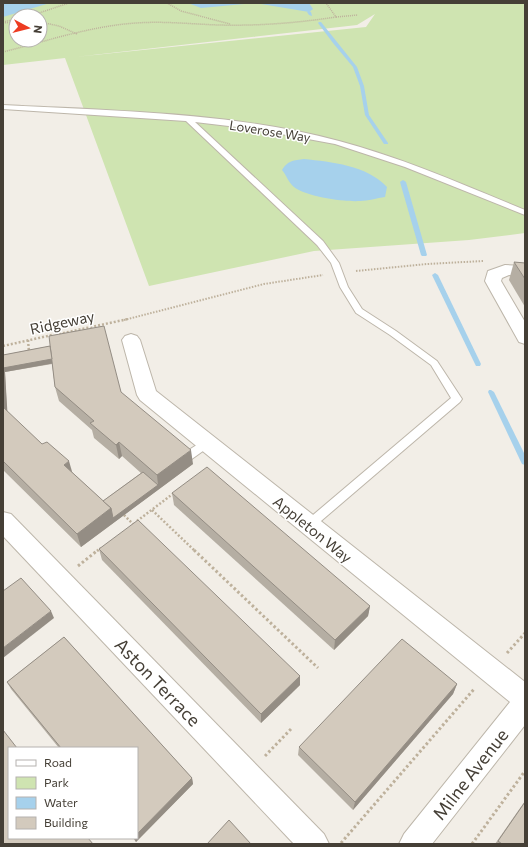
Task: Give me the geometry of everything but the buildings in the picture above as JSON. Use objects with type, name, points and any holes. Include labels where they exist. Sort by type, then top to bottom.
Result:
[{"type":"street","points":[[525,271],[499,271],[494,275],[493,281],[525,338]]},
{"type":"street","name":"Appleton Way","points":[[129,330],[147,395],[490,672],[522,712]]},
{"type":"street","name":"Aston Terrace","points":[[5,526],[60,580],[314,844]]},
{"type":"street","name":"Milne Avenue","points":[[414,844],[522,712]]},
{"type":"lane","name":"Loverose Way","points":[[3,107],[188,119],[267,128],[337,143],[420,169],[525,213]]},
{"type":"lane","points":[[188,119],[320,243],[334,263],[344,287],[359,311],[393,333],[434,363],[457,398],[318,518]]},
{"type":"lane","points":[[185,458],[206,443]]},
{"type":"path","points":[[48,10],[69,3]]},
{"type":"path","points":[[167,3],[172,8],[222,20],[232,24]]},
{"type":"path","points":[[326,3],[336,17]]},
{"type":"path","points":[[3,52],[116,25],[166,22],[262,25],[358,15]]},
{"type":"path","points":[[48,23],[66,28],[77,34]]},
{"type":"path","name":"Ridgeway","points":[[3,346],[28,340],[129,330]]},
{"type":"path","points":[[28,340],[29,355]]},
{"type":"path","points":[[127,528],[177,491]]},
{"type":"path","points":[[152,510],[318,668]]},
{"type":"path","points":[[124,515],[133,524]]},
{"type":"path","points":[[60,580],[103,547]]},
{"type":"path","points":[[341,844],[525,633]]},
{"type":"path","points":[[247,775],[291,729]]},
{"type":"path","points":[[472,844],[525,771]]},
{"type":"green space","points":[[3,3],[525,3],[525,233],[469,240],[314,251],[149,286],[65,58],[3,65]],"holes":[[[375,14],[366,27],[75,57],[357,25]]]},
{"type":"water","points":[[3,3],[50,3],[33,8],[8,8],[8,16],[3,17]]},
{"type":"water","points":[[188,3],[255,3],[201,8]]},
{"type":"water","points":[[255,3],[309,3],[313,9],[309,12]]},
{"type":"water","points":[[304,159],[337,163],[359,169],[379,180],[387,187],[385,197],[363,201],[345,201],[316,196],[300,191],[292,185],[282,170],[291,162]]},
{"type":"waterway","points":[[320,23],[355,67],[362,86],[367,115],[386,143]]},
{"type":"waterway","points":[[403,182],[424,255]]},
{"type":"waterway","points":[[435,275],[478,364]]},
{"type":"waterway","points":[[491,392],[525,462]]}]
